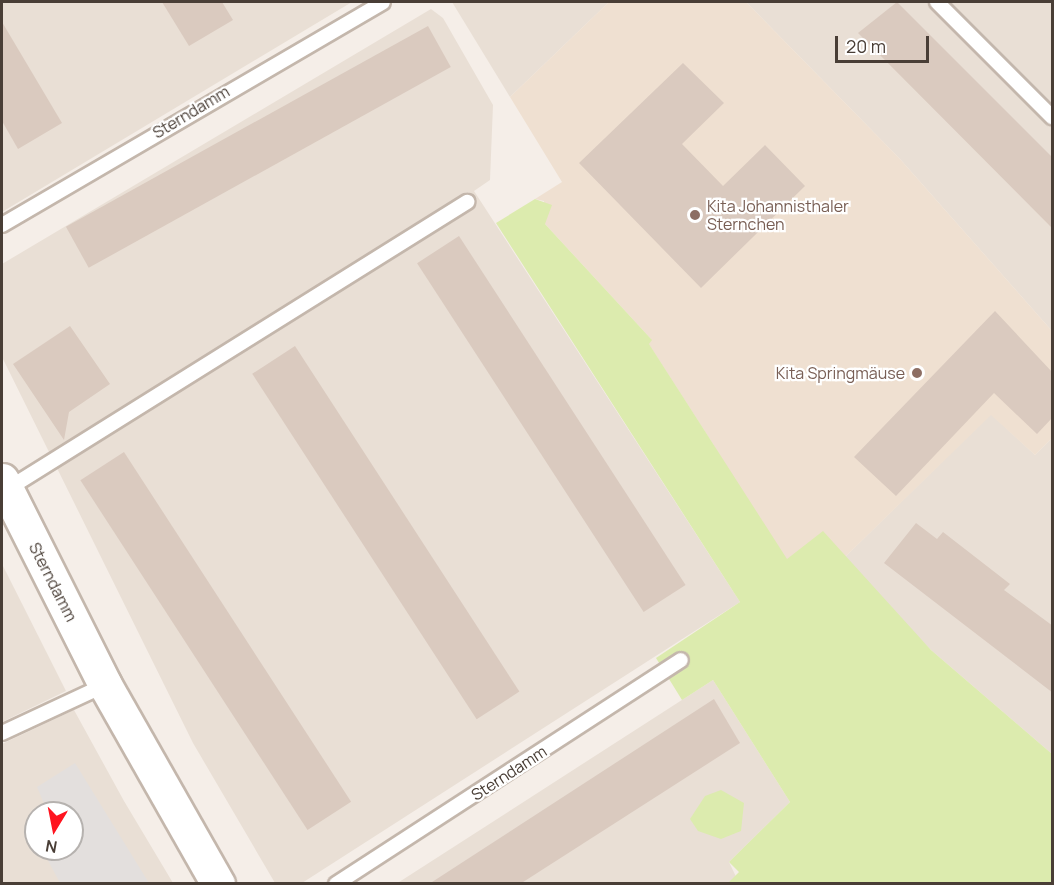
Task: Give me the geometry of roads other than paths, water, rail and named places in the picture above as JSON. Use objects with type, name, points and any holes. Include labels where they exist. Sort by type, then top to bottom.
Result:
[{"type":"street","name":"Sterndamm","points":[[4,485],[105,685],[218,884]]},
{"type":"lane","name":"Sterndamm","points":[[2,225],[383,2]]},
{"type":"lane","points":[[937,2],[1053,117]]},
{"type":"lane","points":[[4,485],[467,202]]},
{"type":"lane","name":"Sterndamm","points":[[336,884],[681,660]]},
{"type":"lane","points":[[2,732],[105,685]]},
{"type":"place","name":"Kita Johannisthaler Sternchen","points":[[695,215]]},
{"type":"place","name":"Kita Springmäuse","points":[[917,373]]}]
